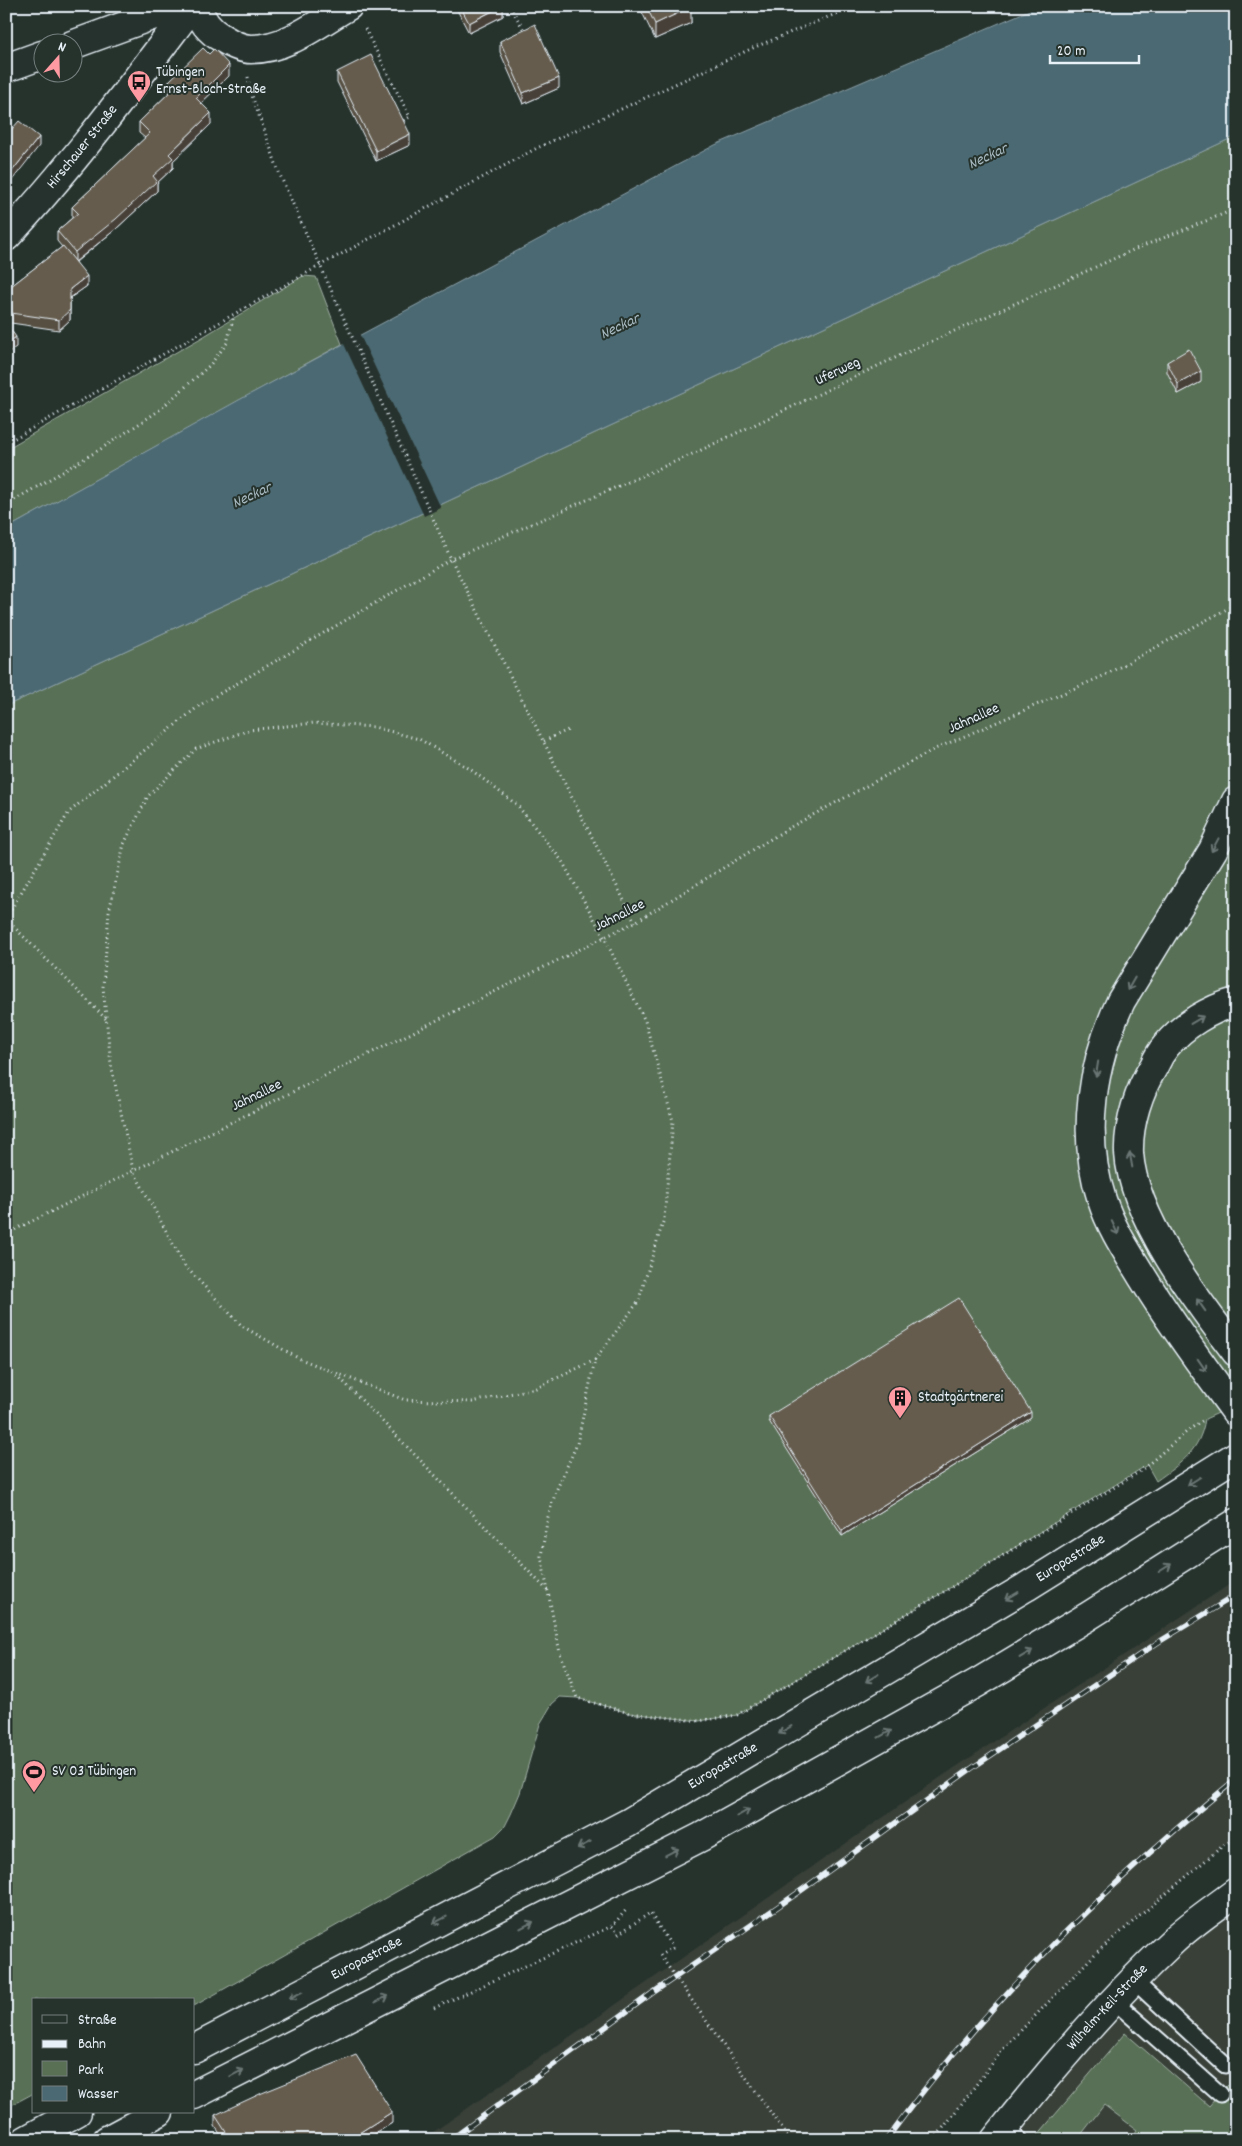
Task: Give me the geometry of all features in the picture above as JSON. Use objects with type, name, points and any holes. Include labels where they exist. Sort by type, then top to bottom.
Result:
[{"type":"main road","points":[[82,41],[179,6]]},
{"type":"main road","name":"Hirschauer Straße","points":[[6,237],[27,215],[130,88],[192,6]]},
{"type":"main road","points":[[198,6],[201,19],[214,33],[228,42],[249,50],[285,43],[355,14]]},
{"type":"main road","points":[[6,68],[32,59]]},
{"type":"main road","points":[[1234,1409],[1156,1299],[1123,1246],[1102,1200],[1092,1152],[1090,1109],[1098,1062],[1111,1023],[1121,1001],[1213,850],[1236,801]]},
{"type":"main road","points":[[1234,1348],[1184,1280],[1154,1231],[1138,1192],[1129,1153],[1133,1117],[1146,1078],[1166,1046],[1191,1023],[1222,1006],[1236,1002]]},
{"type":"main road","name":"Europastraße","points":[[195,2048],[628,1823],[1026,1587],[1236,1456]]},
{"type":"main road","points":[[195,2094],[701,1837],[977,1683],[1087,1617],[1236,1523]]},
{"type":"main road","name":"Wilhelm-Keil-Straße","points":[[1006,2136],[1051,2070],[1113,2000],[1175,1940],[1236,1892]]},
{"type":"main road","points":[[26,2140],[73,2114]]},
{"type":"main road","points":[[107,2140],[155,2114]]},
{"type":"lane","points":[[1133,1980],[1225,2065]]},
{"type":"lane","points":[[1113,2000],[1220,2094]]},
{"type":"path","points":[[510,6],[528,37]]},
{"type":"path","points":[[6,442],[321,265],[537,148],[755,47],[855,6]]},
{"type":"path","points":[[355,14],[410,117],[400,123]]},
{"type":"path","points":[[249,50],[246,67],[250,90],[280,175],[451,559],[635,922]]},
{"type":"path","points":[[386,82],[391,80]]},
{"type":"path","points":[[398,107],[404,105]]},
{"type":"path","name":"Uferweg","points":[[6,918],[69,812],[192,711],[451,559],[697,452],[884,363],[1133,250],[1236,209]]},
{"type":"path","points":[[6,505],[99,450],[157,412],[210,364],[227,343],[234,314]]},
{"type":"path","name":"Jahnallee","points":[[6,1234],[635,922],[787,829],[927,753],[1103,676],[1236,604]]},
{"type":"path","points":[[595,1360],[536,1388],[472,1402],[405,1400],[298,1358],[242,1326],[185,1266],[134,1170],[111,1064],[103,987],[109,912],[124,844],[148,796],[196,749],[249,730],[314,723],[374,727],[419,739],[467,767],[517,805],[562,861],[604,936],[645,1021],[673,1121],[664,1219],[638,1300],[595,1360],[577,1444],[556,1491],[548,1517],[541,1556],[560,1653],[578,1698],[629,1713],[699,1722],[737,1715],[1139,1472],[1190,1429],[1208,1417],[1234,1409]]},
{"type":"path","points":[[544,741],[568,730]]},
{"type":"path","points":[[6,918],[106,1020]]},
{"type":"path","points":[[1236,1182],[1234,1204],[1236,1211]]},
{"type":"path","points":[[335,1373],[548,1591]]},
{"type":"path","points":[[934,2140],[1004,2048],[1096,1953],[1225,1844],[1236,1838]]},
{"type":"path","points":[[612,1926],[618,1934],[650,1913],[673,1948],[660,1955],[790,2140]]},
{"type":"shaded area","points":[[1236,1580],[1236,1838],[1225,1844],[1096,1953],[1004,2048],[934,2140],[422,2140],[938,1779]]},
{"type":"shaded area","points":[[1236,1892],[1236,2140],[995,2140]]},
{"type":"green space","points":[[1236,136],[1236,1405],[1205,1419],[1199,1440],[1194,1448],[1181,1462],[1156,1481],[1147,1465],[932,1599],[737,1715],[699,1721],[629,1713],[577,1698],[560,1697],[552,1704],[540,1724],[520,1793],[505,1826],[495,1836],[195,2005],[195,1998],[32,1998],[32,2094],[6,2108],[6,706]]},
{"type":"green space","points":[[303,276],[316,277],[342,344],[6,529],[6,449],[201,338]]},
{"type":"green space","points":[[1125,2033],[1209,2106],[1228,2085],[1236,2090],[1236,2140],[1135,2140],[1132,2137],[1137,2130],[1104,2105],[1077,2140],[1039,2140],[1036,2137]]},
{"type":"water","name":"Neckar","points":[[1039,6],[1236,6],[1236,136],[6,706],[6,529],[239,400],[715,145]]},
{"type":"pier","points":[[359,333],[441,508],[424,516],[343,342]]},
{"type":"building","points":[[460,6],[502,6],[469,23]]},
{"type":"building","points":[[646,6],[690,6],[691,7],[655,24]]},
{"type":"building","points":[[535,24],[559,78],[523,93],[500,41]]},
{"type":"building","points":[[203,48],[209,54],[214,49],[229,65],[196,98],[211,113],[169,154],[173,158],[153,176],[157,181],[116,219],[75,252],[57,231],[78,213],[72,207],[150,133],[139,122],[175,87],[169,81]]},
{"type":"building","points":[[371,55],[410,134],[376,151],[337,72]]},
{"type":"building","points":[[19,121],[39,137],[6,179],[6,136]]},
{"type":"building","points":[[63,246],[87,276],[70,289],[70,310],[59,320],[11,313],[6,307],[6,290]]},
{"type":"building","points":[[6,323],[16,337],[6,344]]},
{"type":"building","points":[[1189,349],[1201,371],[1178,384],[1167,362]]},
{"type":"building","name":"Stadtgärtnerei","points":[[959,1298],[1031,1412],[842,1531],[769,1416]]},
{"type":"building","points":[[356,2055],[392,2112],[348,2140],[231,2140],[215,2115],[262,2093]]},
{"type":"railway","points":[[450,2140],[651,1994],[799,1892],[972,1768],[1157,1643],[1236,1595]]},
{"type":"railway","points":[[886,2140],[964,2041],[1049,1948],[1140,1861],[1236,1779]]},
{"type":"place","name":"Tübingen Ernst-Bloch-Straße","points":[[139,103]]},
{"type":"place","name":"Stadtgärtnerei","points":[[900,1419]]},
{"type":"place","name":"SV 03 Tübingen","points":[[34,1793]]}]
